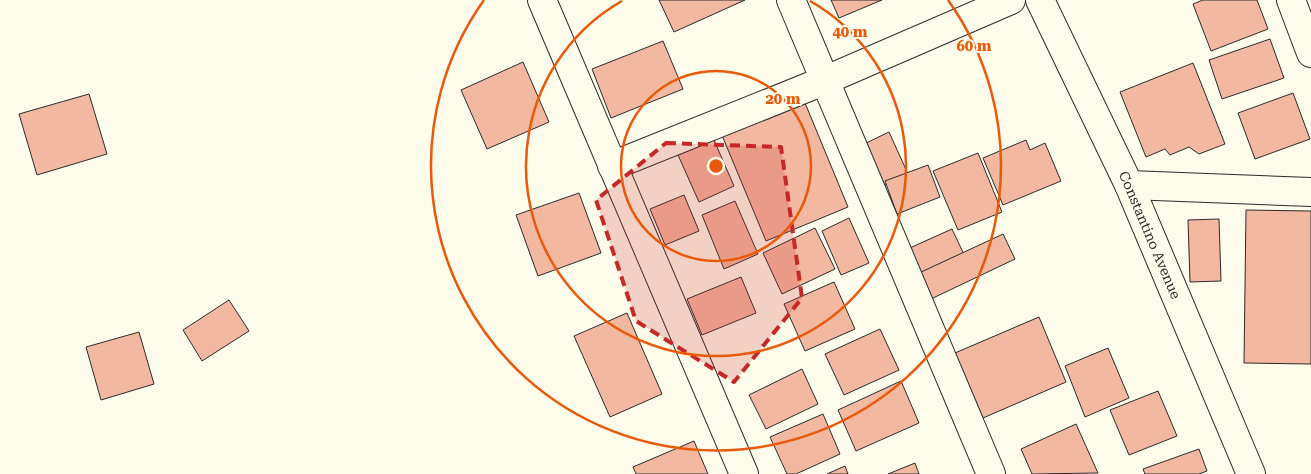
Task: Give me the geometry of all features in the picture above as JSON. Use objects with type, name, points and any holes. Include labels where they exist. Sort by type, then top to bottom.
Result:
[{"type":"street","points":[[542,0],[744,474]]},
{"type":"street","points":[[791,0],[991,474]]},
{"type":"street","points":[[612,166],[826,80],[1011,0]]},
{"type":"street","name":"Constantino Avenue","points":[[1040,0],[1129,185],[1251,474]]},
{"type":"street","points":[[1291,0],[1311,53]]},
{"type":"street","points":[[1129,185],[1311,192]]},
{"type":"highlighted area","points":[[666,143],[781,147],[802,298],[734,382],[636,321],[596,200]]},
{"type":"building","points":[[659,0],[745,0],[674,32]]},
{"type":"building","points":[[831,0],[882,0],[839,18]]},
{"type":"building","points":[[1203,0],[1257,0],[1268,29],[1211,51],[1193,4]]},
{"type":"building","points":[[1270,39],[1284,78],[1222,99],[1209,60]]},
{"type":"building","points":[[663,41],[683,89],[611,118],[592,69]]},
{"type":"building","points":[[523,62],[549,122],[487,149],[461,90]]},
{"type":"building","points":[[1193,63],[1225,144],[1199,154],[1189,147],[1170,155],[1165,149],[1146,157],[1120,92]]},
{"type":"building","points":[[1293,93],[1310,139],[1255,159],[1238,113]]},
{"type":"building","points":[[89,94],[107,154],[37,175],[19,114]]},
{"type":"building","points":[[803,98],[848,207],[766,241],[721,133]]},
{"type":"building","points":[[889,132],[908,174],[881,187],[862,145]]},
{"type":"building","points":[[714,140],[734,186],[699,202],[678,155]]},
{"type":"building","points":[[1026,140],[1030,150],[1045,143],[1061,181],[1003,205],[983,158]]},
{"type":"building","points":[[978,153],[1002,212],[958,230],[933,171]]},
{"type":"building","points":[[928,165],[940,197],[897,214],[885,181]]},
{"type":"building","points":[[579,193],[601,253],[538,276],[516,215]]},
{"type":"building","points":[[684,195],[699,231],[665,245],[650,209]]},
{"type":"building","points":[[735,201],[758,254],[724,269],[702,215]]},
{"type":"building","points":[[1246,210],[1311,211],[1311,364],[1244,363]]},
{"type":"building","points":[[849,218],[869,263],[841,275],[822,231]]},
{"type":"building","points":[[1219,219],[1221,281],[1190,282],[1188,220]]},
{"type":"building","points":[[815,228],[835,269],[782,294],[763,253]]},
{"type":"building","points":[[952,229],[968,263],[919,286],[903,251]]},
{"type":"building","points":[[1003,234],[1015,259],[931,299],[919,273]]},
{"type":"building","points":[[741,277],[756,313],[702,335],[687,299]]},
{"type":"building","points":[[834,282],[855,329],[805,351],[784,304]]},
{"type":"building","points":[[229,300],[249,331],[202,361],[183,330]]},
{"type":"building","points":[[627,313],[662,394],[610,417],[574,336]]},
{"type":"building","points":[[1039,317],[1066,382],[983,418],[955,353]]},
{"type":"building","points":[[880,329],[899,370],[844,395],[825,354]]},
{"type":"building","points":[[139,332],[154,384],[101,400],[86,347]]},
{"type":"building","points":[[1108,348],[1129,398],[1085,417],[1065,366]]},
{"type":"building","points":[[802,369],[818,404],[766,429],[749,395]]},
{"type":"building","points":[[901,381],[919,423],[856,451],[838,410]]},
{"type":"building","points":[[1158,391],[1177,436],[1129,455],[1110,410]]},
{"type":"building","points":[[823,414],[840,454],[796,474],[787,474],[770,437]]},
{"type":"building","points":[[1076,424],[1098,473],[1032,474],[1021,449]]},
{"type":"building","points":[[694,441],[708,474],[636,474],[633,467]]},
{"type":"building","points":[[1199,449],[1207,471],[1199,474],[1145,474],[1143,469]]},
{"type":"building","points":[[915,463],[919,474],[888,474]]},
{"type":"building","points":[[845,466],[848,474],[827,474]]}]
